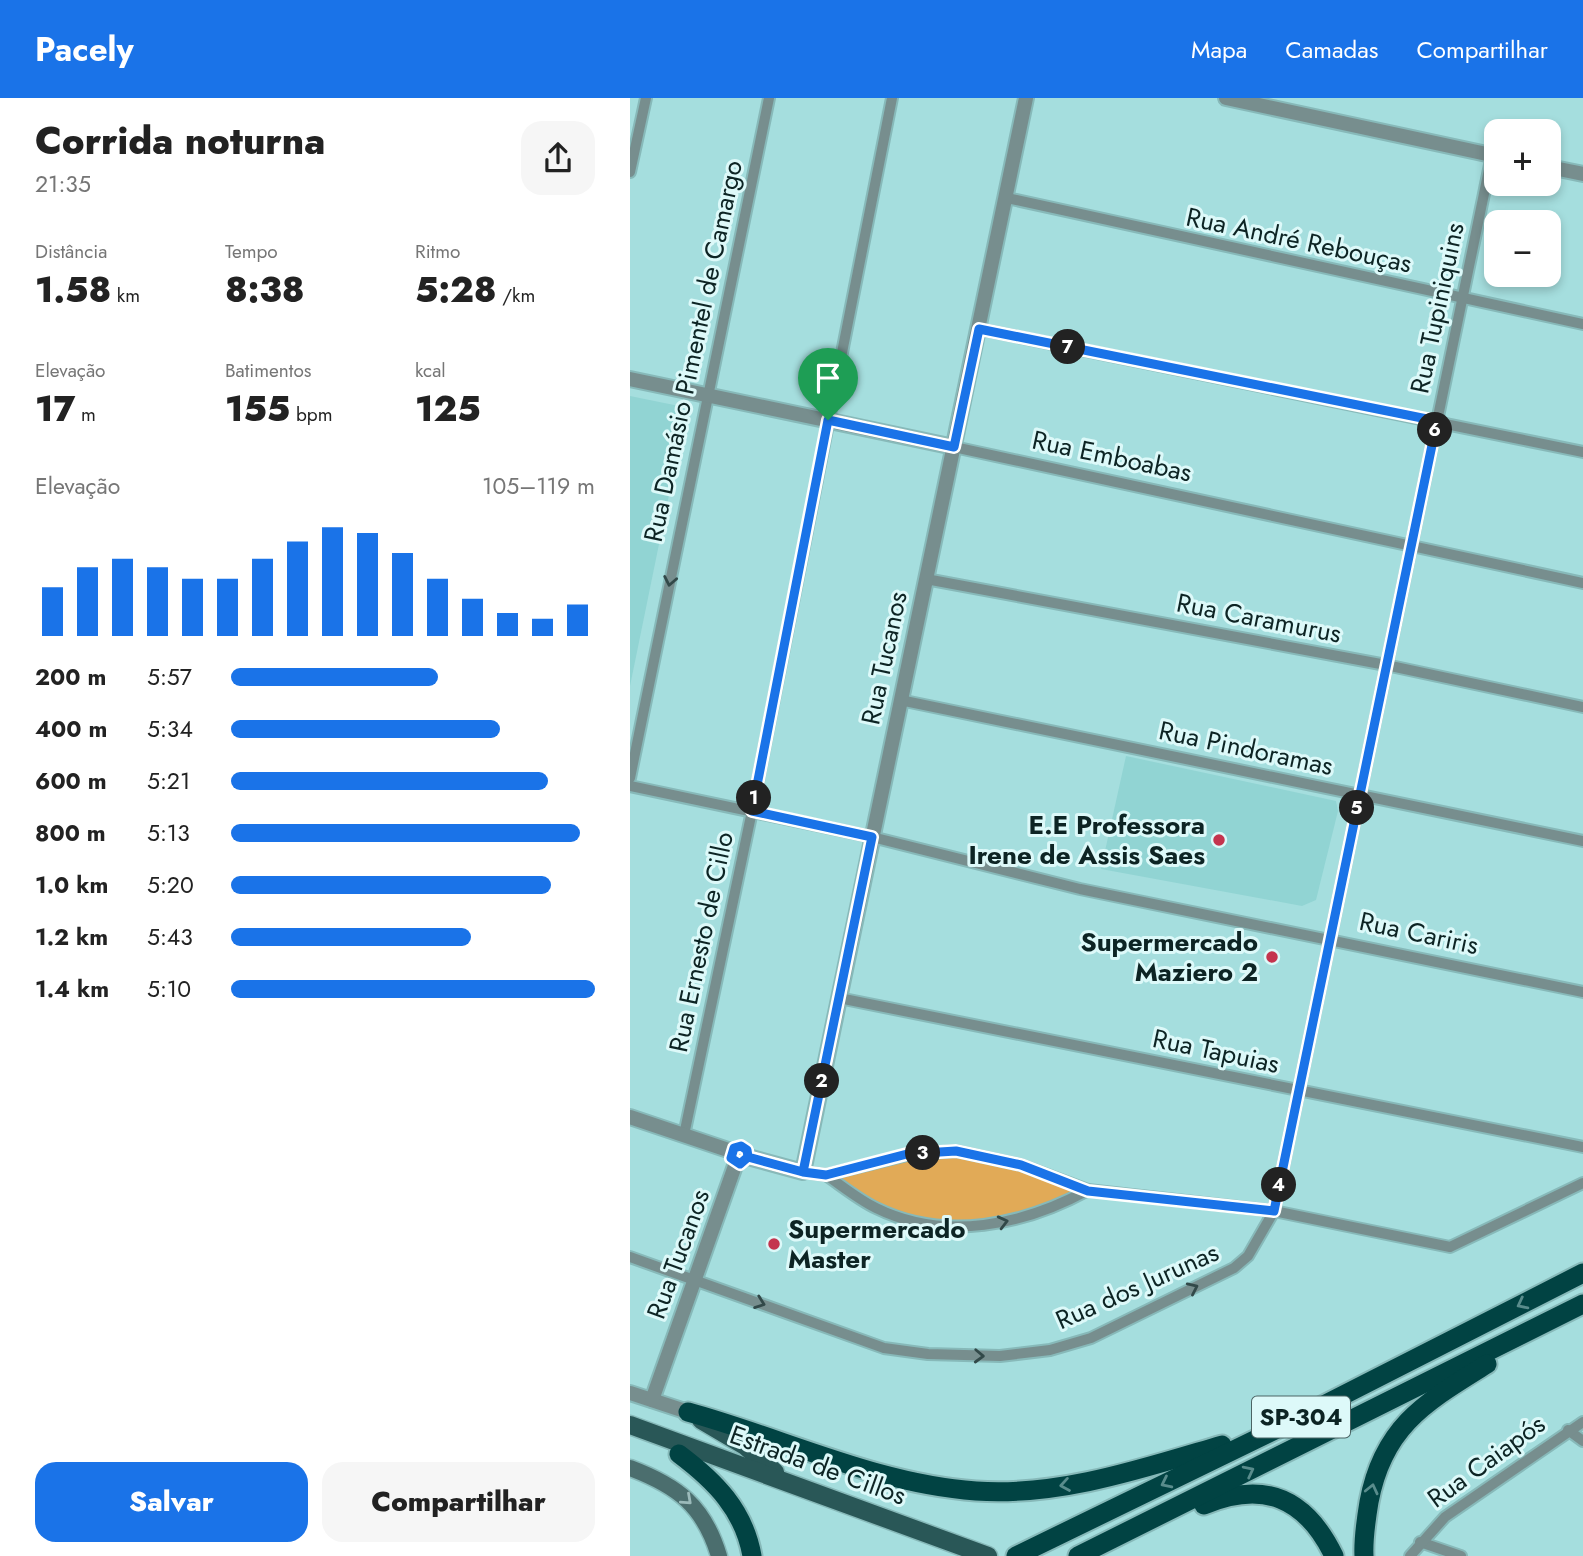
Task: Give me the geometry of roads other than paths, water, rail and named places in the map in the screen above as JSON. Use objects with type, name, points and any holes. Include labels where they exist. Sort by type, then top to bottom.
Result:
[{"type":"highway","name":"SP-304","points":[[1017,1556],[1273,1431],[1583,1273]]},
{"type":"highway","name":"SP-304","points":[[1079,1556],[1580,1305]]},
{"type":"highway","points":[[1364,1556],[1372,1484],[1382,1455],[1400,1427],[1425,1403],[1580,1305]]},
{"type":"highway","points":[[688,1412],[746,1428],[883,1474],[977,1491],[1019,1491],[1066,1485],[1273,1431]]},
{"type":"highway","points":[[680,1454],[708,1476],[730,1500],[743,1522],[752,1556]]},
{"type":"highway","points":[[1079,1556],[1221,1498],[1245,1493],[1274,1497],[1297,1507],[1314,1522],[1334,1556]]},
{"type":"main road","points":[[688,1412],[745,1446],[783,1479]]},
{"type":"main road","name":"Estrada de Cillos","points":[[630,1424],[986,1555]]},
{"type":"main road","name":"Estrada de Cillos","points":[[630,1437],[956,1556]]},
{"type":"main road","points":[[630,1468],[659,1479],[691,1504],[711,1532],[719,1556]]},
{"type":"street","points":[[630,172],[646,98]]},
{"type":"street","name":"Rua Damásio Pimentel de Camargo","points":[[630,778],[769,98]]},
{"type":"street","name":"Rua Ernesto de Cillo","points":[[684,1135],[752,811],[892,98]]},
{"type":"street","name":"Rua Tucanos","points":[[803,1172],[1026,98]]},
{"type":"street","points":[[1226,98],[1484,153]]},
{"type":"street","points":[[1561,169],[1583,174]]},
{"type":"street","name":"Rua Tupiniquins","points":[[1274,1211],[1485,196]]},
{"type":"street","name":"Rua André Rebouças","points":[[1007,198],[1583,324]]},
{"type":"street","points":[[979,329],[1583,452]]},
{"type":"street","name":"Rua Emboabas","points":[[630,379],[1583,583]]},
{"type":"street","name":"Rua Caramurus","points":[[926,579],[1387,666],[1583,707]]},
{"type":"street","name":"Rua Pindoramas","points":[[900,700],[1583,841]]},
{"type":"street","name":"Rua Cariris","points":[[630,786],[872,837],[1080,889],[1330,938],[1583,992]]},
{"type":"street","name":"Rua Tapuias","points":[[839,998],[1583,1147]]},
{"type":"street","points":[[630,1117],[739,1157],[803,1172],[826,1175],[907,1154],[956,1151],[1021,1165],[1088,1191],[1274,1211],[1450,1247],[1583,1183]]},
{"type":"street","name":"Rua Tucanos","points":[[652,1401],[739,1157]]},
{"type":"street","points":[[826,1175],[876,1208],[918,1223],[978,1228],[1055,1209],[1088,1191]]},
{"type":"street","name":"Rua dos Jurunas","points":[[630,1257],[884,1348],[928,1354],[1000,1356],[1050,1350],[1091,1338],[1234,1268],[1248,1256],[1274,1211]]},
{"type":"street","points":[[630,1393],[688,1412]]},
{"type":"street","name":"Rua Caiapós","points":[[1410,1556],[1445,1517],[1567,1430],[1583,1422]]},
{"type":"street","points":[[1567,1430],[1583,1441]]},
{"type":"street","points":[[1420,1542],[1461,1556]]},
{"type":"place","name":"E.E Professora Irene de Assis Saes","points":[[1219,840]]},
{"type":"place","name":"Supermercado Maziero 2","points":[[1272,957]]},
{"type":"place","name":"Supermercado Master","points":[[774,1244]]}]
